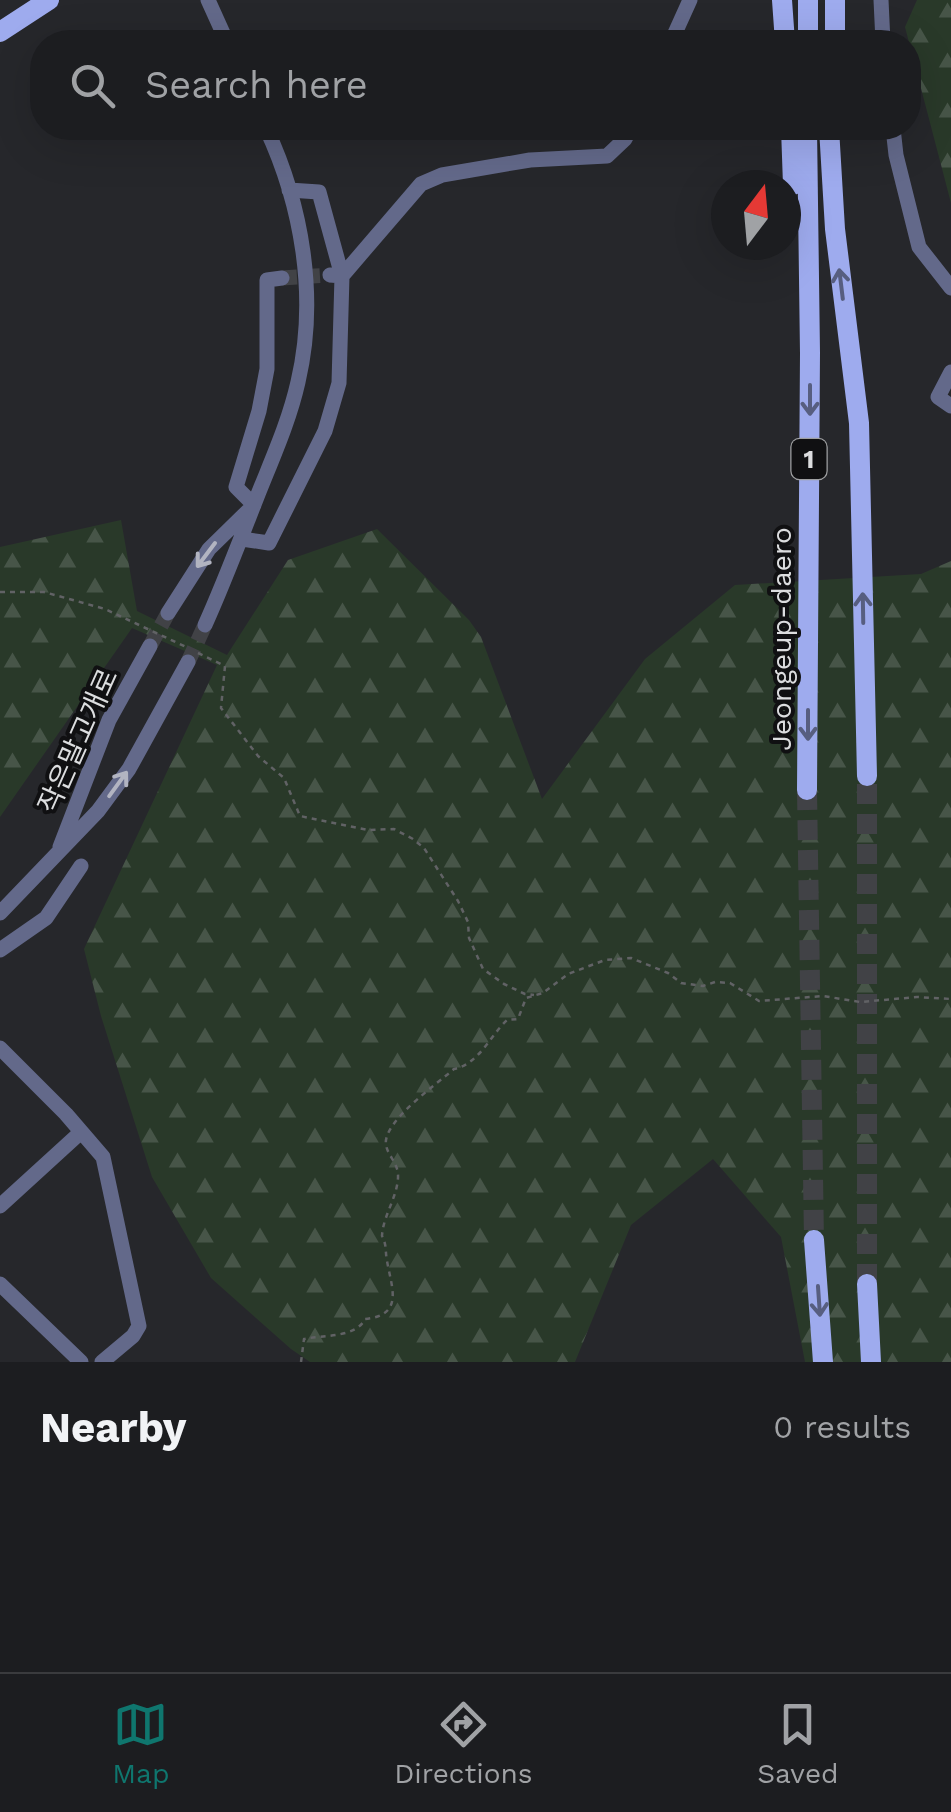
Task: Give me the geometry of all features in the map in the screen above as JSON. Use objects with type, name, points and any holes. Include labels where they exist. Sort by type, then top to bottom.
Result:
[{"type":"main road","points":[[0,32],[49,0]]},
{"type":"main road","points":[[782,0],[784,30]]},
{"type":"main road","points":[[808,0],[808,30]]},
{"type":"main road","points":[[824,0],[824,30]]},
{"type":"main road","points":[[835,0],[836,30]]},
{"type":"main road","points":[[791,140],[797,311],[810,353]]},
{"type":"main road","name":"Jeongeup-daero","points":[[807,140],[807,790]]},
{"type":"main road","name":"1","points":[[833,140],[835,229],[858,423],[867,776]]},
{"type":"main road","points":[[814,1240],[822,1362]]},
{"type":"main road","points":[[867,1284],[870,1362]]},
{"type":"street","points":[[208,0],[222,30]]},
{"type":"street","points":[[676,30],[690,0]]},
{"type":"street","points":[[881,0],[882,30]]},
{"type":"street","points":[[204,624],[287,421],[304,347],[306,277],[290,190],[271,140]]},
{"type":"street","points":[[336,276],[422,184],[442,175],[530,160],[607,156],[624,140]]},
{"type":"street","points":[[894,140],[919,247],[951,288]]},
{"type":"street","points":[[242,538],[269,543],[325,431],[339,383],[336,276],[319,192],[290,190]]},
{"type":"street","points":[[254,505],[236,487],[267,369],[267,280],[282,278]]},
{"type":"street","points":[[951,372],[938,398],[951,406]]},
{"type":"street","points":[[168,614],[209,549],[254,505]]},
{"type":"street","name":"작은말고개로","points":[[56,858],[109,720],[150,646]]},
{"type":"street","name":"작은말고개로","points":[[0,913],[98,811],[129,769],[188,662]]},
{"type":"street","points":[[0,950],[46,918],[80,866]]},
{"type":"street","points":[[0,1048],[103,1157],[139,1326],[102,1362]]},
{"type":"street","points":[[0,1206],[81,1132]]},
{"type":"street","points":[[0,1284],[81,1362]]},
{"type":"path","points":[[0,592],[16,590],[26,594],[35,590],[105,608],[225,666],[221,708],[258,756],[284,778],[300,816],[368,830],[394,828],[413,839],[424,848],[458,901],[484,969],[504,984],[525,994],[536,994]]},
{"type":"path","points":[[301,1362],[304,1339],[352,1331],[361,1327],[365,1319],[379,1318],[387,1312],[393,1284],[382,1236],[397,1182],[398,1172],[386,1144],[394,1121],[454,1069],[462,1068],[490,1044],[507,1020],[518,1019],[526,998],[547,990],[568,974],[605,960],[631,958],[668,973],[681,983],[730,984],[759,1001],[823,996],[860,1002],[951,999]]},
{"type":"green space","points":[[917,0],[951,0],[951,203],[921,88],[921,30],[905,27]]},
{"type":"green space","points":[[121,520],[137,611],[227,655],[288,560],[377,529],[469,620],[481,637],[542,799],[645,659],[735,585],[921,574],[951,561],[951,1362],[805,1362],[781,1237],[713,1159],[631,1225],[575,1362],[310,1362],[211,1278],[152,1177],[84,949],[217,665],[132,628],[0,817],[0,547]]},
{"type":"tunnel","points":[[282,278],[330,275]]},
{"type":"tunnel","points":[[150,646],[168,613]]},
{"type":"tunnel","points":[[188,662],[205,625]]},
{"type":"tunnel","points":[[867,776],[867,1284]]},
{"type":"tunnel","points":[[807,790],[814,1240]]}]
